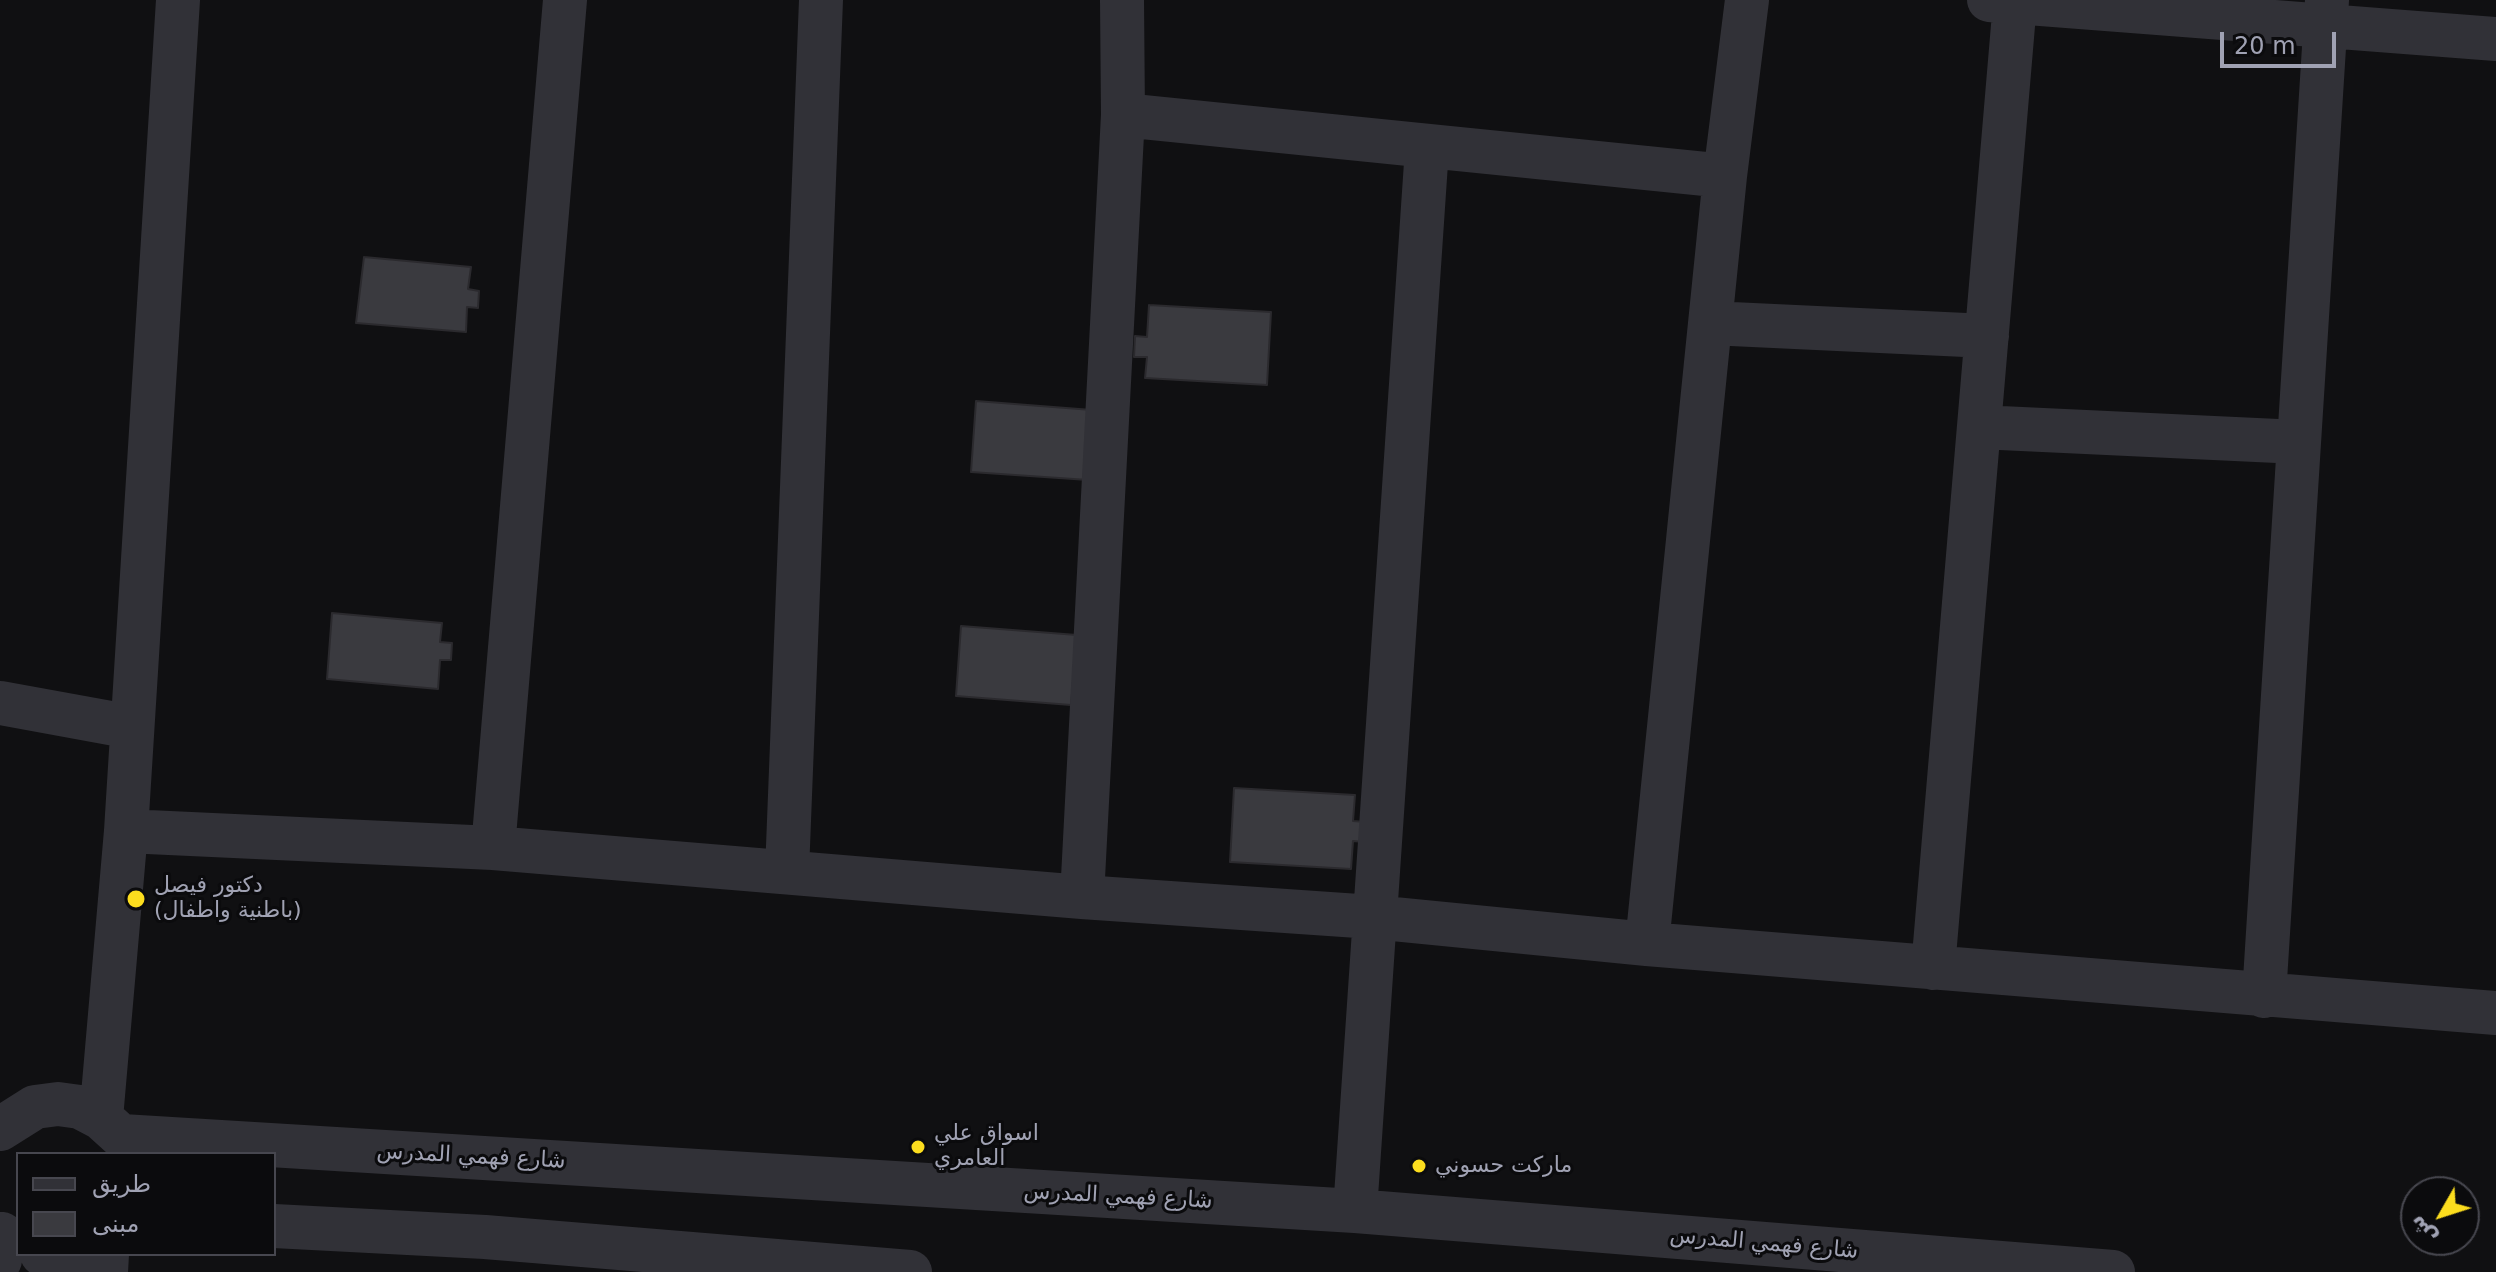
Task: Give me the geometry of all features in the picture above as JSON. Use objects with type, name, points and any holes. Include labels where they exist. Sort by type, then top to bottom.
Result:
[{"type":"street","points":[[117,1136],[126,831],[178,0]]},
{"type":"street","points":[[493,848],[565,0]]},
{"type":"street","points":[[787,872],[821,0]]},
{"type":"street","points":[[1082,897],[1123,115],[1122,0]]},
{"type":"street","points":[[1647,944],[1725,176],[1747,0]]},
{"type":"street","points":[[1933,968],[1987,336],[2002,1],[2326,13],[2496,39]]},
{"type":"street","points":[[2264,996],[2326,13]]},
{"type":"street","points":[[1123,115],[1725,176]]},
{"type":"street","points":[[1355,1211],[1427,148]]},
{"type":"street","points":[[1710,323],[1987,336]]},
{"type":"street","points":[[1979,427],[2299,442]]},
{"type":"street","points":[[0,703],[132,727]]},
{"type":"street","points":[[126,831],[493,848],[1082,897],[1373,917],[1647,944],[2496,1013]]},
{"type":"street","name":"شارع فهمي المدرس","points":[[5,1116],[58,1104],[80,1107],[117,1136],[1355,1211],[2113,1272]]},
{"type":"street","points":[[276,1226],[484,1255],[910,1272]]},
{"type":"building","points":[[364,257],[471,267],[468,289],[479,291],[478,308],[467,307],[466,332],[356,323]]},
{"type":"building","points":[[1149,305],[1271,312],[1267,385],[1145,378],[1147,357],[1134,357],[1135,336],[1147,337]]},
{"type":"building","points":[[976,401],[1092,410],[1088,480],[971,472]]},
{"type":"building","points":[[332,613],[442,623],[440,642],[452,643],[451,660],[440,660],[438,689],[327,679]]},
{"type":"building","points":[[961,626],[1077,635],[1071,705],[956,696]]},
{"type":"building","points":[[1234,788],[1355,795],[1353,821],[1366,822],[1364,842],[1353,841],[1351,869],[1230,862]]},
{"type":"place","name":"دكتور فيصل (باطنية واطفال)","points":[[136,899]]},
{"type":"place","name":"اسواق علي العامري","points":[[918,1147]]},
{"type":"place","name":"ماركت حسوني","points":[[1419,1166]]}]
